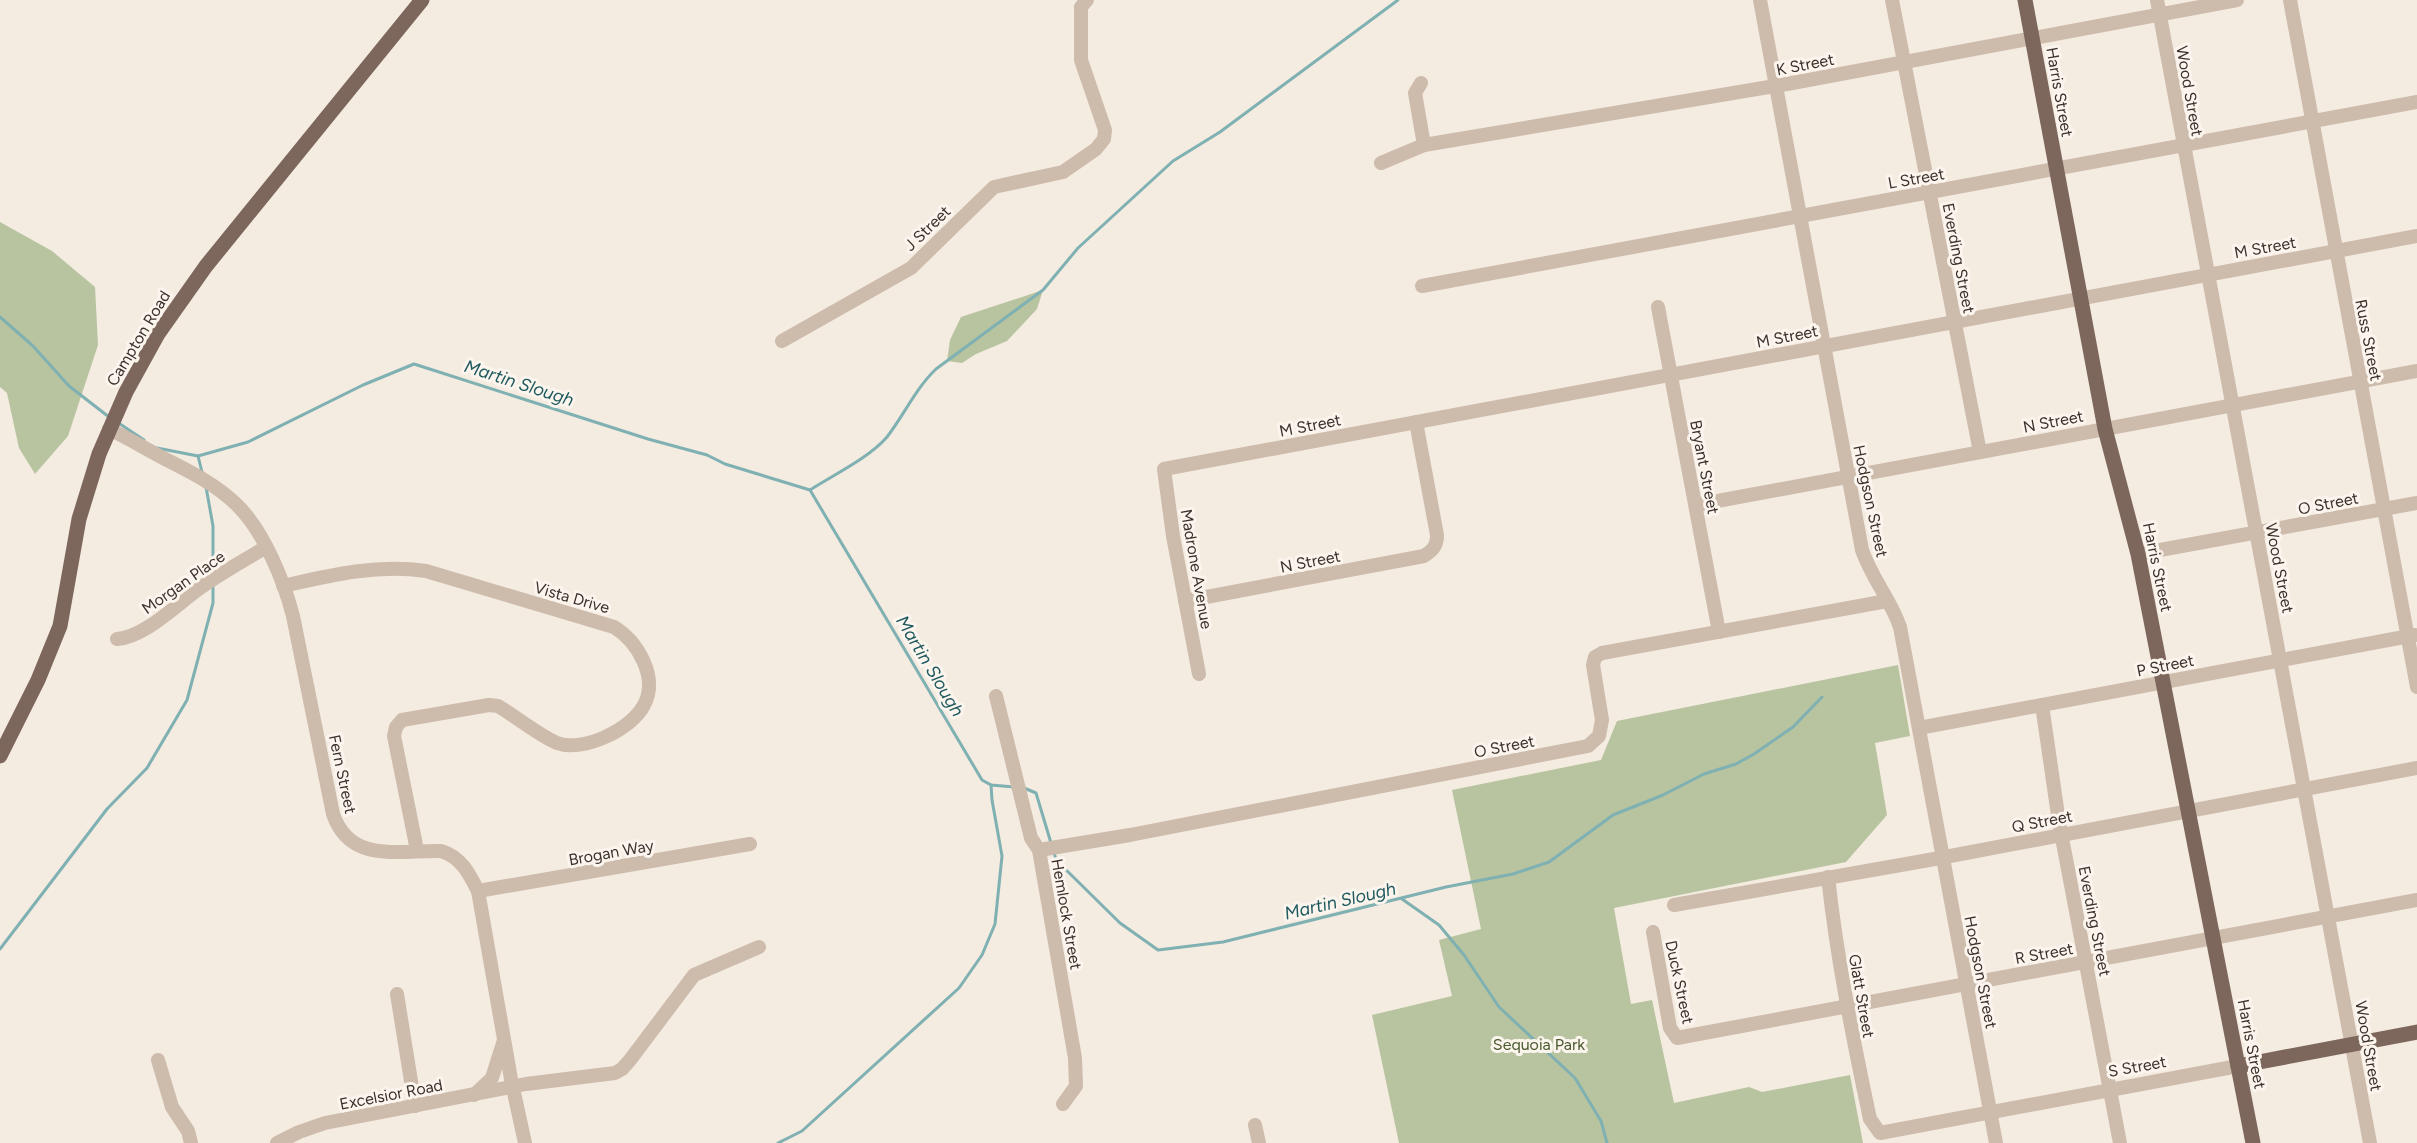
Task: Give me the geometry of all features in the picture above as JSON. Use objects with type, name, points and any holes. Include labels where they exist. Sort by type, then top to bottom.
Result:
[{"type":"main road","name":"Campton Road","points":[[0,756],[42,671],[60,626],[87,487],[109,429],[136,373],[175,308],[206,266],[422,0]]},
{"type":"main road","name":"Harris Street","points":[[2025,0],[2105,429],[2138,554],[2253,1143]]},
{"type":"main road","name":"S Street","points":[[2238,1065],[2417,1032]]},
{"type":"street","name":"J Street","points":[[782,341],[910,268],[994,187],[1063,172],[1096,149],[1104,139],[1105,130],[1081,60],[1081,7],[1087,0]]},
{"type":"street","name":"Hodgson Street","points":[[1760,0],[1862,550],[1869,570],[1900,627],[1996,1143]]},
{"type":"street","name":"Everding Street","points":[[1892,0],[1980,452]]},
{"type":"street","name":"Wood Street","points":[[2157,0],[2304,789],[2330,917],[2370,1143]]},
{"type":"street","name":"K Street","points":[[1381,163],[1424,145],[1776,86],[2237,0]]},
{"type":"street","name":"Russ Street","points":[[2290,0],[2360,382],[2412,636],[2417,687]]},
{"type":"street","points":[[1421,83],[1415,93],[1424,145]]},
{"type":"street","name":"L Street","points":[[1422,286],[2417,102]]},
{"type":"street","name":"M Street","points":[[1164,469],[2417,236]]},
{"type":"street","name":"Bryant Street","points":[[1658,307],[1719,632]]},
{"type":"street","name":"N Street","points":[[1696,505],[2417,371]]},
{"type":"street","name":"N Street","points":[[1185,601],[1424,556],[1437,544],[1416,422]]},
{"type":"street","name":"Fern Street","points":[[109,429],[194,473],[226,494],[241,508],[266,547],[293,616],[333,814],[339,830],[350,842],[369,850],[441,851],[451,854],[466,870],[478,891],[525,1143]]},
{"type":"street","name":"Madrone Avenue","points":[[1164,469],[1199,674]]},
{"type":"street","name":"O Street","points":[[2138,554],[2417,503]]},
{"type":"street","name":"Morgan Place","points":[[117,639],[132,636],[143,630],[203,585],[266,547]]},
{"type":"street","name":"Vista Drive","points":[[283,586],[366,569],[400,567],[426,571],[614,627],[626,634],[636,646],[647,676],[645,704],[638,714],[595,742],[576,746],[557,743],[498,706],[489,705],[402,720],[396,727],[394,736],[417,850]]},
{"type":"street","name":"O Street","points":[[1039,850],[1130,835],[1588,746],[1599,736],[1602,720],[1593,665],[1595,657],[1602,652],[1887,601]]},
{"type":"street","name":"P Street","points":[[1918,728],[2412,636]]},
{"type":"street","name":"Hemlock Street","points":[[996,696],[1031,838],[1039,850],[1075,1058],[1076,1086],[1064,1104]]},
{"type":"street","name":"Everding Street","points":[[2042,705],[2061,834],[2120,1143]]},
{"type":"street","name":"Q Street","points":[[1674,905],[2417,768]]},
{"type":"street","name":"Brogan Way","points":[[478,891],[750,844]]},
{"type":"street","name":"Glatt Street","points":[[1828,877],[1835,942],[1870,1119]]},
{"type":"street","name":"R Street","points":[[1677,1038],[2417,900]]},
{"type":"street","name":"Duck Street","points":[[1653,932],[1670,1028],[1677,1038]]},
{"type":"street","name":"Excelsior Road","points":[[277,1143],[325,1123],[514,1088],[615,1073],[622,1069],[694,975],[759,947]]},
{"type":"street","points":[[397,994],[415,1106]]},
{"type":"street","points":[[474,1095],[492,1078],[505,1038]]},
{"type":"street","points":[[158,1060],[172,1107],[188,1131],[190,1143]]},
{"type":"street","name":"S Street","points":[[1870,1119],[1880,1133],[2238,1065]]},
{"type":"street","points":[[1255,1125],[1259,1143]]},
{"type":"green space","points":[[0,222],[52,251],[95,287],[98,345],[68,436],[35,474],[19,448],[7,393],[0,387]]},
{"type":"green space","points":[[1043,290],[1037,309],[1007,341],[976,354],[962,363],[947,361],[950,340],[961,317]]},
{"type":"green space","name":"Sequoia Park","points":[[1898,665],[1910,736],[1875,743],[1887,815],[1846,862],[1614,908],[1631,1004],[1652,1000],[1674,1103],[1749,1087],[1762,1092],[1850,1075],[1863,1143],[1399,1143],[1372,1015],[1452,996],[1439,940],[1481,929],[1452,790],[1601,760],[1617,721]]},
{"type":"waterway","points":[[810,490],[861,459],[879,445],[936,369],[1043,290],[1078,248],[1173,161],[1220,132],[1398,0]]},
{"type":"waterway","name":"Martin Slough","points":[[0,317],[33,346],[69,386],[109,417]]},
{"type":"waterway","name":"Martin Slough","points":[[157,448],[198,456],[248,442],[363,385],[414,364],[648,439],[707,455],[725,464],[810,490],[982,780],[991,785],[1014,787]]},
{"type":"waterway","name":"Martin Slough","points":[[117,422],[144,440]]},
{"type":"waterway","points":[[198,456],[202,472]]},
{"type":"waterway","points":[[206,487],[213,526],[213,573]]},
{"type":"waterway","points":[[0,949],[107,809],[147,768],[187,700],[213,603],[213,585]]},
{"type":"waterway","name":"Martin Slough","points":[[1054,852],[1056,860],[1120,923],[1158,950],[1223,942],[1446,887],[1513,874],[1549,862],[1613,815],[1663,795],[1704,774],[1736,764],[1754,754],[1793,727],[1822,697]]},
{"type":"waterway","points":[[778,1143],[802,1131],[959,988],[982,955],[995,924],[1002,856],[991,785]]},
{"type":"waterway","name":"Martin Slough","points":[[1024,788],[1036,793],[1051,843]]},
{"type":"waterway","points":[[1402,899],[1439,925],[1464,955],[1499,1007],[1575,1078],[1601,1121],[1607,1143]]}]
